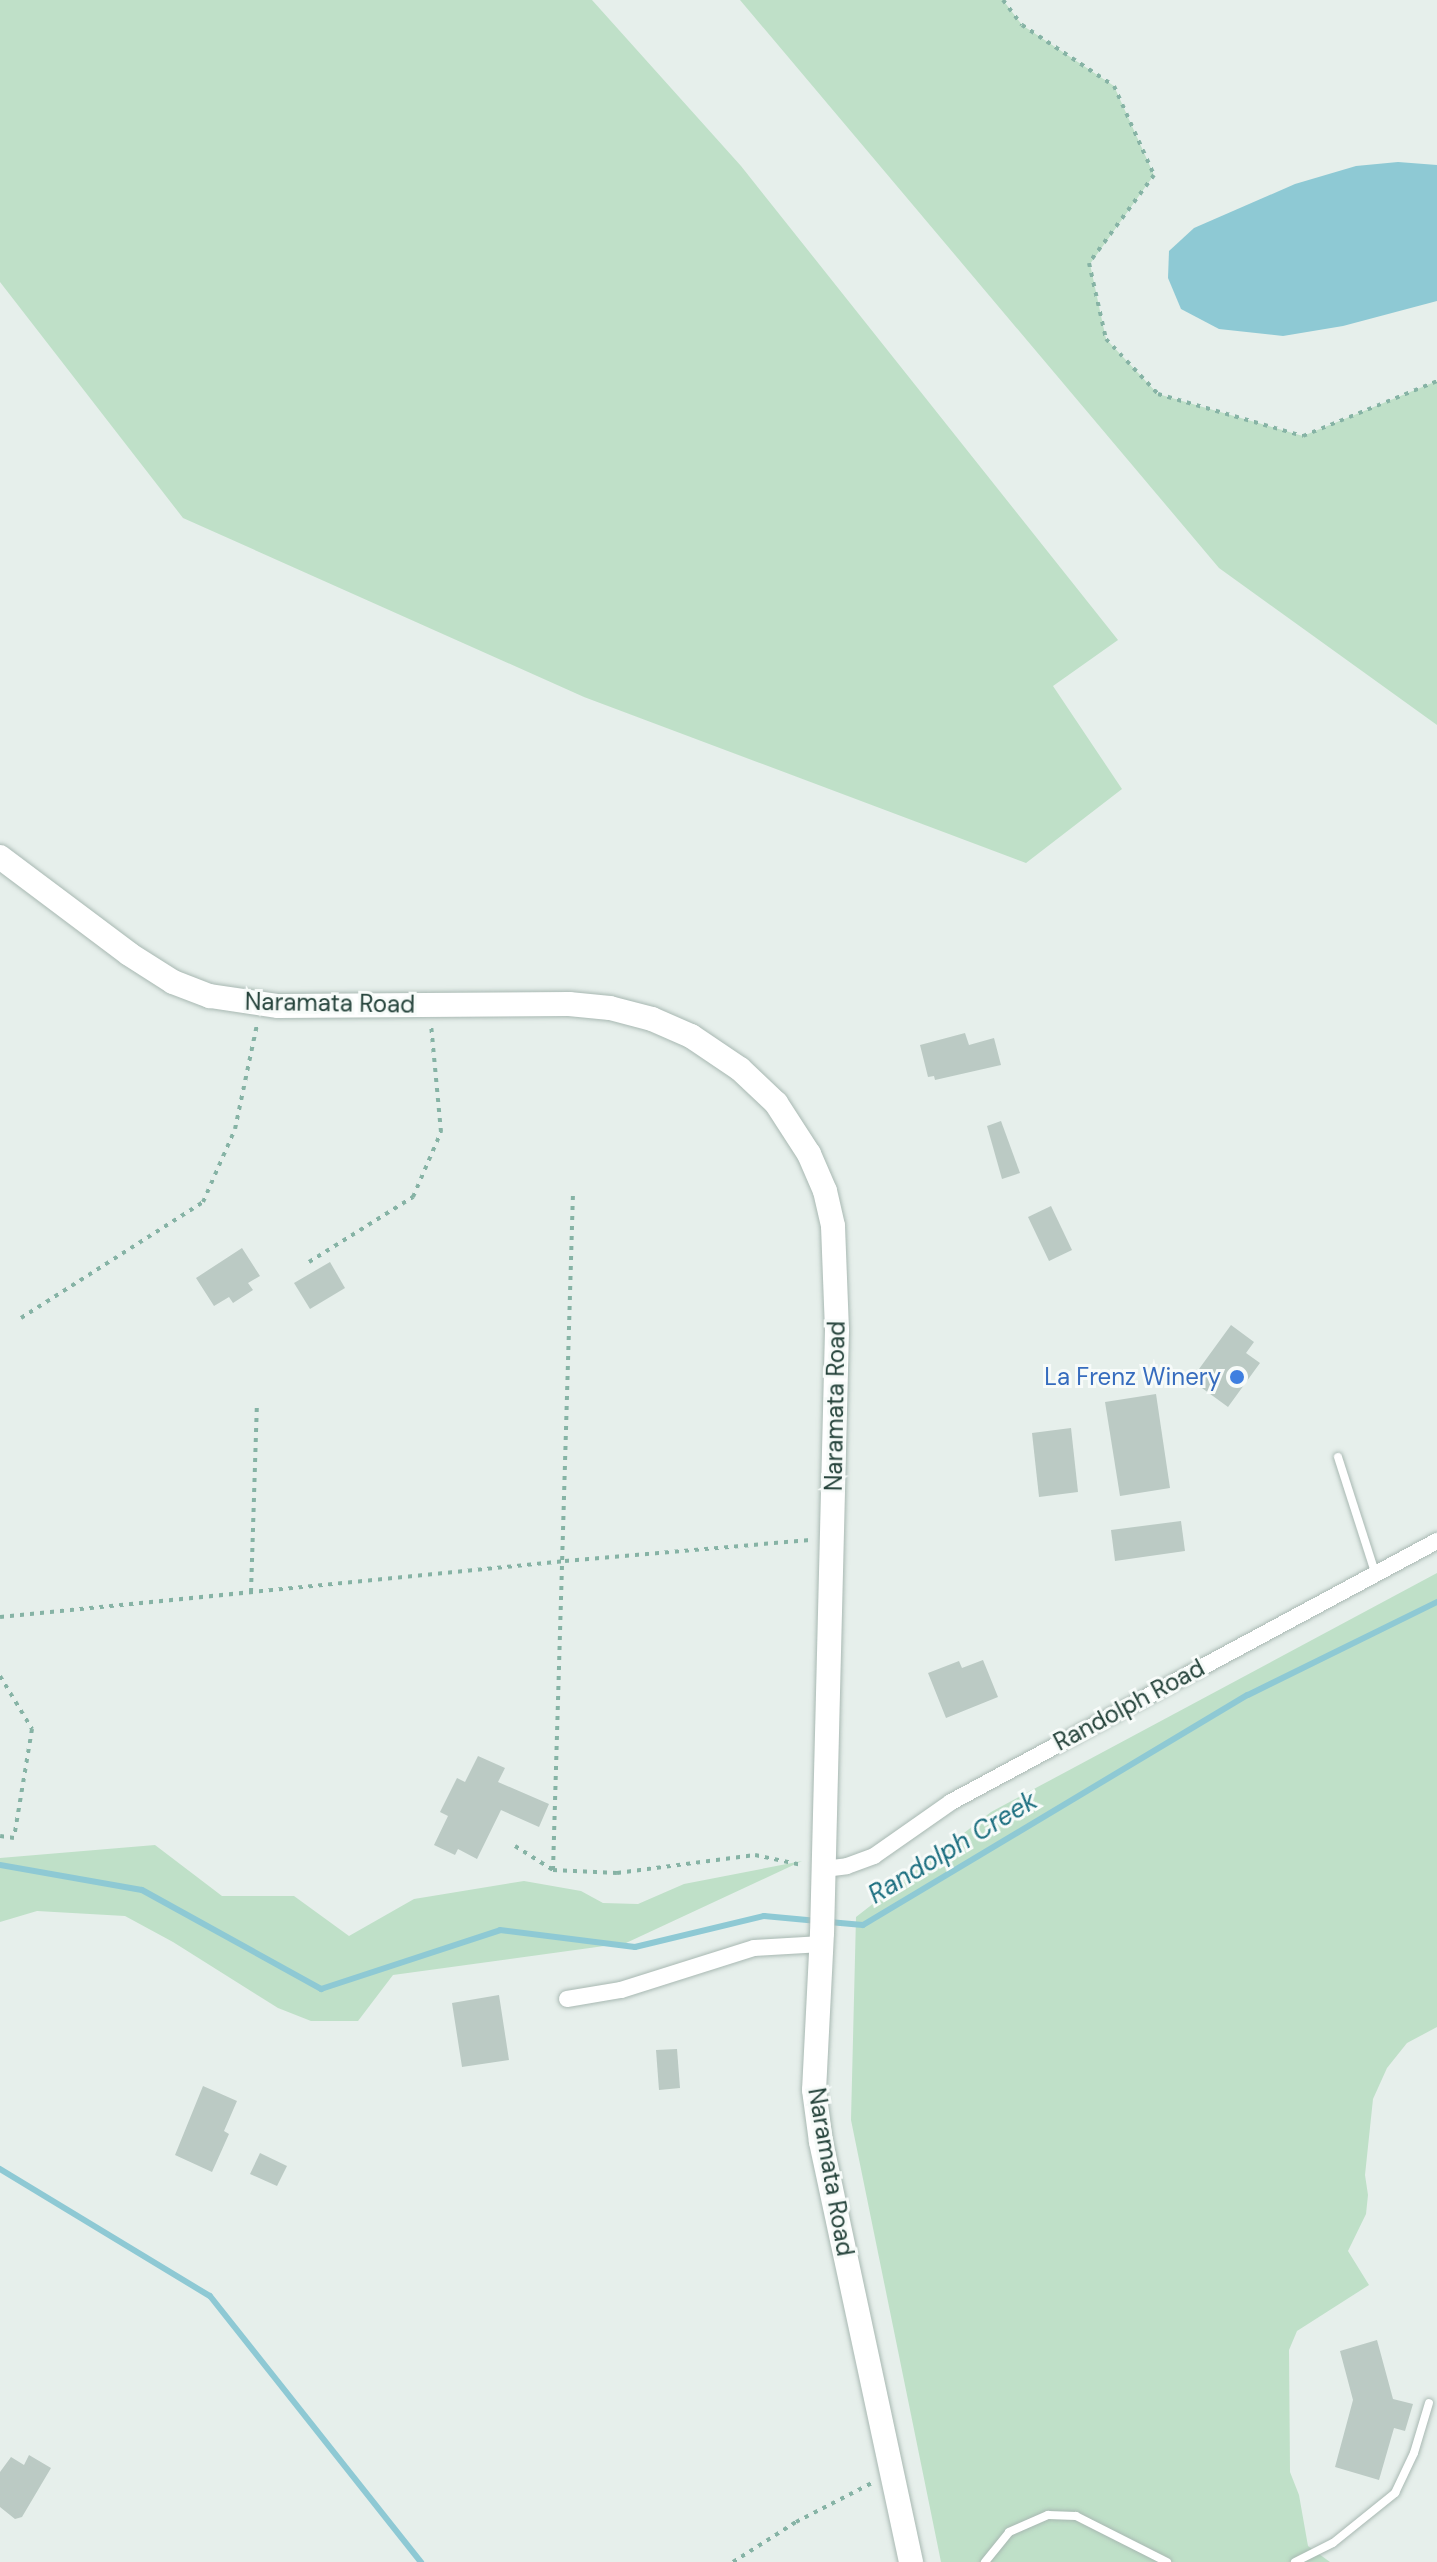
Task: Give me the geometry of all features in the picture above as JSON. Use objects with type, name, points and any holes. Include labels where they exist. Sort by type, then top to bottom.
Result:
[{"type":"main road","name":"Naramata Road","points":[[0,857],[129,954],[173,982],[210,996],[262,1005],[569,1004],[610,1008],[652,1019],[691,1036],[740,1069],[776,1103],[809,1154],[825,1191],[833,1226],[837,1330],[822,1944],[814,2059],[821,2142],[911,2562]]},
{"type":"street","name":"Randolph Road","points":[[824,1869],[847,1866],[874,1856],[951,1802],[1437,1541]]},
{"type":"street","points":[[567,1999],[621,1990],[754,1948],[822,1944]]},
{"type":"lane","points":[[1338,1457],[1375,1572]]},
{"type":"lane","points":[[1295,2562],[1333,2543],[1395,2493],[1414,2453],[1429,2403]]},
{"type":"lane","points":[[985,2562],[1009,2532],[1048,2515],[1076,2516],[1167,2562]]},
{"type":"path","points":[[1003,0],[1022,25],[1114,86],[1154,175],[1089,263],[1106,339],[1158,394],[1303,436],[1437,381]]},
{"type":"path","points":[[21,1318],[203,1202],[235,1129],[262,1005]]},
{"type":"path","points":[[309,1262],[413,1197],[441,1132],[430,1046],[431,1005]]},
{"type":"path","points":[[553,1870],[565,1561],[573,1193]]},
{"type":"path","points":[[251,1592],[257,1406]]},
{"type":"path","points":[[0,1617],[565,1561],[832,1539]]},
{"type":"path","points":[[0,1676],[32,1729],[14,1838],[0,1836]]},
{"type":"path","points":[[515,1846],[553,1870],[617,1873],[755,1855],[824,1869]]},
{"type":"path","points":[[733,2562],[796,2522],[892,2472]]},
{"type":"green space","points":[[0,0],[592,0],[741,166],[1118,640],[1053,686],[1122,789],[1026,863],[584,697],[183,518],[0,282]]},
{"type":"green space","points":[[740,0],[1003,0],[1022,25],[1114,86],[1154,175],[1090,264],[1106,339],[1158,394],[1303,436],[1437,381],[1437,725],[1219,568]]},
{"type":"green space","points":[[1437,1573],[1437,2027],[1407,2043],[1387,2068],[1373,2099],[1365,2175],[1368,2195],[1366,2214],[1348,2251],[1369,2285],[1297,2331],[1289,2350],[1290,2472],[1299,2495],[1308,2546],[1330,2562],[941,2562],[851,2120],[856,1917],[991,1812]]},
{"type":"green space","points":[[155,1845],[222,1896],[294,1896],[349,1936],[414,1899],[524,1881],[581,1891],[603,1903],[638,1904],[684,1884],[802,1861],[626,1943],[393,1975],[358,2021],[311,2021],[278,2008],[173,1942],[125,1916],[37,1911],[0,1922],[0,1858]]},
{"type":"water","points":[[1398,162],[1437,165],[1437,301],[1343,326],[1283,336],[1219,329],[1181,309],[1168,278],[1169,251],[1194,228],[1295,184],[1356,166]]},
{"type":"building","points":[[965,1033],[969,1045],[994,1038],[1001,1065],[935,1080],[934,1076],[928,1077],[920,1045]]},
{"type":"building","points":[[1001,1121],[1020,1173],[1002,1179],[987,1126]]},
{"type":"building","points":[[1051,1206],[1072,1250],[1049,1261],[1028,1217]]},
{"type":"building","points":[[242,1248],[260,1276],[248,1283],[253,1290],[233,1303],[229,1297],[214,1306],[196,1278]]},
{"type":"building","points":[[330,1262],[345,1288],[310,1309],[294,1283]]},
{"type":"building","points":[[1231,1325],[1254,1342],[1246,1353],[1260,1363],[1228,1407],[1191,1380]]},
{"type":"building","points":[[1156,1394],[1170,1488],[1120,1496],[1105,1402]]},
{"type":"building","points":[[1071,1428],[1078,1492],[1039,1497],[1032,1433]]},
{"type":"building","points":[[1181,1521],[1185,1551],[1115,1561],[1111,1530]]},
{"type":"building","points":[[983,1660],[998,1697],[946,1718],[928,1673],[959,1661],[962,1668]]},
{"type":"building","points":[[478,1756],[505,1768],[498,1782],[549,1804],[539,1827],[501,1810],[477,1859],[458,1849],[455,1855],[434,1845],[448,1816],[440,1812],[457,1778],[465,1782]]},
{"type":"building","points":[[499,1995],[509,2060],[462,2067],[452,2003]]},
{"type":"building","points":[[677,2049],[680,2088],[659,2090],[656,2050]]},
{"type":"building","points":[[203,2086],[237,2101],[224,2131],[229,2134],[212,2172],[175,2155]]},
{"type":"building","points":[[260,2153],[287,2166],[277,2186],[250,2174]]},
{"type":"building","points":[[1377,2340],[1393,2399],[1413,2404],[1405,2431],[1394,2428],[1379,2480],[1335,2467],[1353,2400],[1340,2351]]},
{"type":"building","points":[[29,2455],[51,2468],[22,2517],[15,2519],[0,2507],[0,2472],[11,2457],[24,2465]]},
{"type":"waterway","name":"Randolph Creek","points":[[829,1922],[863,1925],[1248,1695],[1437,1602]]},
{"type":"waterway","name":"Randolph Creek","points":[[0,1865],[142,1890],[321,1989],[500,1930],[635,1947],[764,1916],[818,1921]]},
{"type":"waterway","points":[[0,2169],[210,2296],[421,2562]]},
{"type":"place","name":"La Frenz Winery","points":[[1237,1377]]}]
